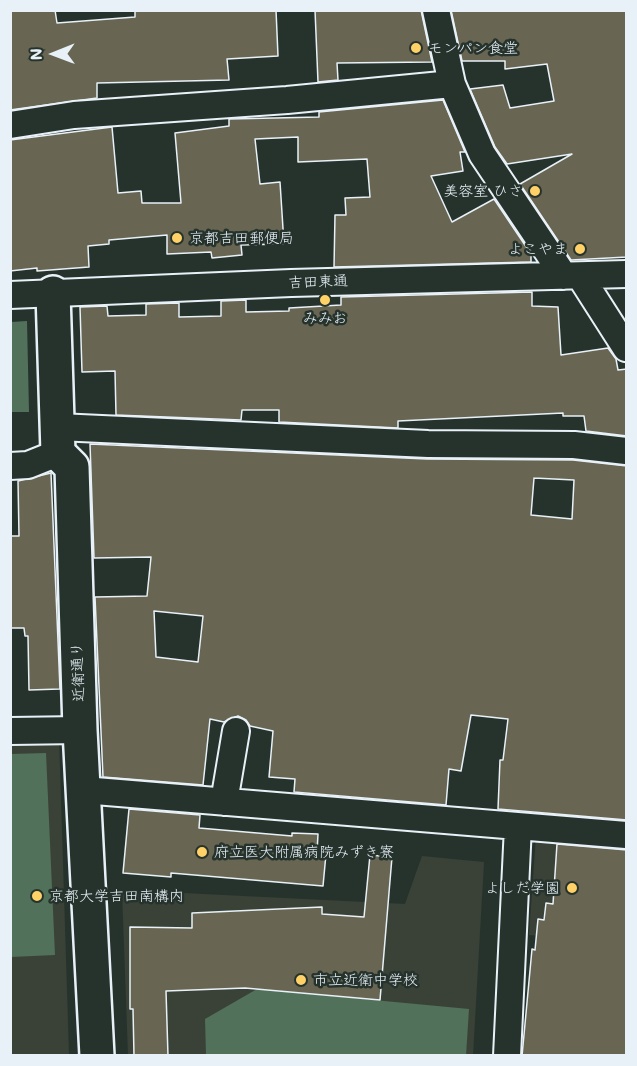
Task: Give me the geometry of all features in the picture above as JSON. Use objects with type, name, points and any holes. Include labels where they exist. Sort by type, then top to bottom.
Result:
[{"type":"street","points":[[436,10],[452,84],[482,154],[627,348]]},
{"type":"street","points":[[10,124],[74,115],[287,100],[452,84]]},
{"type":"street","name":"吉田東通","points":[[10,295],[291,282],[627,274]]},
{"type":"street","name":"近衛通り","points":[[53,293],[58,440],[72,467],[80,730],[98,1056]]},
{"type":"street","points":[[10,466],[28,465],[58,440],[574,446],[627,451]]},
{"type":"street","points":[[10,730],[80,730]]},
{"type":"street","points":[[224,802],[236,731]]},
{"type":"street","points":[[84,790],[627,835]]},
{"type":"street","points":[[507,1056],[518,826]]},
{"type":"shaded area","name":"京都大学吉田南構内","points":[[10,737],[59,737],[69,1055],[11,1055]]},
{"type":"shaded area","name":"よしだ学園","points":[[536,836],[615,842],[608,941],[529,935]]},
{"type":"shaded area","name":"市立近衛中学校","points":[[422,856],[484,862],[473,1055],[128,1055],[122,890],[405,904]]},
{"type":"green space","points":[[27,321],[29,412],[11,412],[11,322]]},
{"type":"green space","points":[[46,753],[55,955],[11,957],[11,754]]},
{"type":"green space","points":[[257,989],[469,1009],[466,1056],[206,1055],[205,1019]]},
{"type":"building","points":[[10,10],[55,10],[57,23],[135,17],[135,10],[276,10],[278,56],[227,59],[229,80],[97,83],[97,98],[10,110]]},
{"type":"building","points":[[315,10],[421,10],[432,62],[337,63],[338,80],[318,82]]},
{"type":"building","points":[[451,10],[627,10],[627,257],[571,260],[520,184],[572,154],[507,164],[495,147],[470,89],[503,85],[510,108],[554,101],[547,64],[505,69],[505,61],[462,61]]},
{"type":"building","points":[[443,100],[465,152],[460,152],[463,171],[431,176],[452,222],[494,199],[531,254],[531,262],[334,267],[335,215],[346,215],[345,198],[370,197],[367,159],[298,162],[298,137],[255,139],[260,184],[280,182],[284,244],[241,245],[242,255],[212,258],[211,252],[167,254],[167,235],[109,240],[109,244],[88,246],[89,267],[10,271],[10,140],[112,127],[118,193],[141,191],[142,203],[181,203],[175,133],[229,126],[229,119],[319,117],[319,112]]},
{"type":"building","points":[[532,292],[532,306],[558,307],[561,355],[608,348],[616,359],[618,370],[627,369],[627,436],[586,431],[584,416],[563,416],[563,413],[398,421],[398,428],[279,422],[279,410],[242,410],[241,420],[116,415],[115,371],[82,372],[80,307],[107,306],[108,316],[146,315],[146,304],[179,303],[179,317],[221,316],[221,301],[246,300],[246,312],[289,311],[289,308],[341,305],[341,297]]},
{"type":"building","points":[[90,444],[427,459],[573,460],[627,466],[627,820],[498,809],[500,760],[503,760],[508,719],[471,715],[461,771],[449,769],[446,805],[294,792],[295,779],[269,777],[273,731],[250,726],[246,720],[238,716],[224,722],[210,719],[203,785],[103,777],[95,597],[147,596],[151,557],[94,558]],"holes":[[[534,478],[574,480],[572,519],[531,515]],[[154,611],[203,616],[198,662],[156,657]]]},
{"type":"building","points":[[51,473],[60,689],[29,690],[28,636],[25,636],[24,628],[10,628],[10,536],[19,536],[18,481]]},
{"type":"building","name":"府立医大附属病院みずき寮","points":[[129,809],[200,815],[199,828],[292,836],[292,833],[318,834],[317,853],[326,854],[323,886],[171,873],[171,877],[123,873]]},
{"type":"building","points":[[557,844],[627,850],[627,1056],[522,1056],[532,949],[535,950],[538,919],[544,920],[546,903],[553,904]]},
{"type":"building","points":[[370,855],[392,857],[380,1000],[245,988],[166,991],[168,1056],[134,1056],[133,1009],[130,1009],[130,927],[192,928],[192,913],[322,907],[322,914],[364,917]]},
{"type":"place","name":"モンパン食堂","points":[[416,48]]},
{"type":"place","name":"美容室 ひさ","points":[[535,191]]},
{"type":"place","name":"京都吉田郵便局","points":[[177,238]]},
{"type":"place","name":"よこやま","points":[[580,249]]},
{"type":"place","name":"みみお","points":[[325,300]]},
{"type":"place","name":"府立医大附属病院みずき寮","points":[[202,852]]},
{"type":"place","name":"よしだ学園","points":[[572,888]]},
{"type":"place","name":"京都大学吉田南構内","points":[[37,896]]},
{"type":"place","name":"市立近衛中学校","points":[[301,980]]}]
